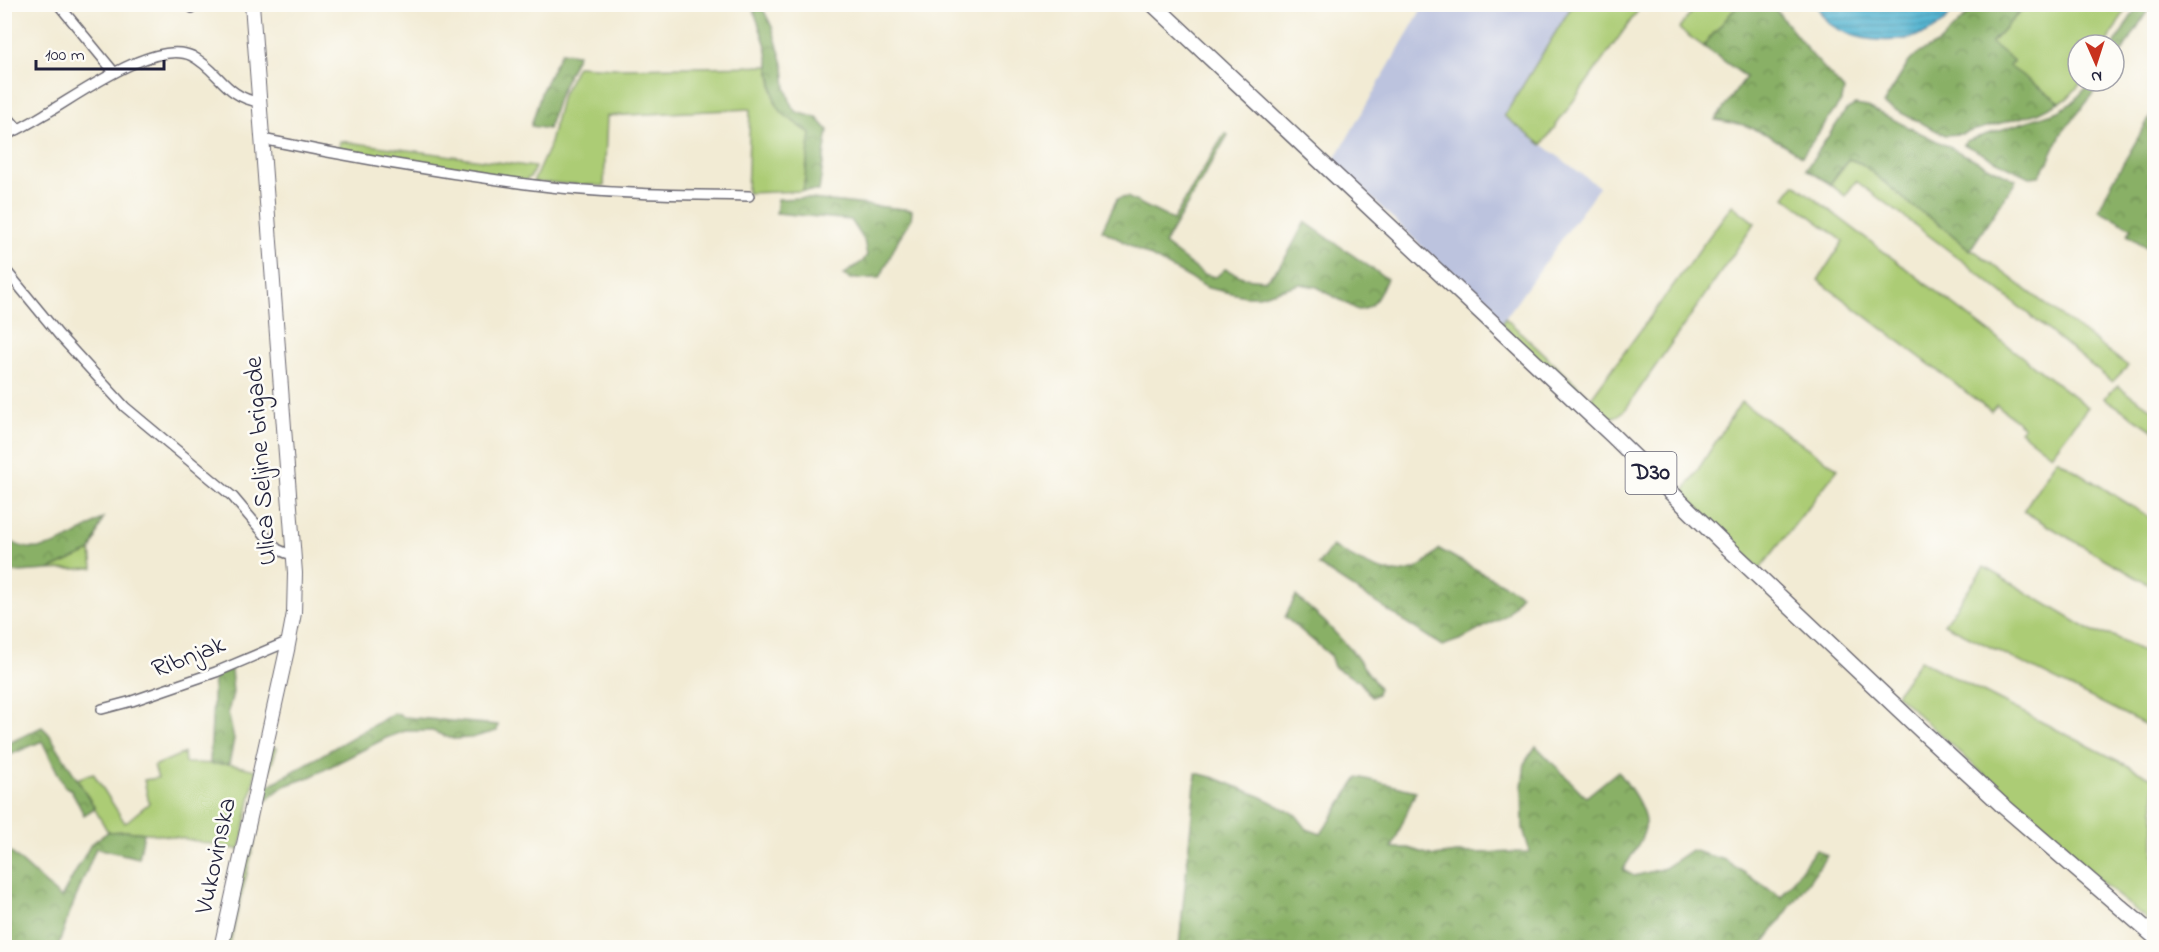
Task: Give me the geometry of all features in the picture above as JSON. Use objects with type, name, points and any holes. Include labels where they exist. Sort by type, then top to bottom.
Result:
[{"type":"main road","name":"Ulica Seljine brigade","points":[[252,4],[295,597],[289,641],[259,776]]},
{"type":"main road","name":"D30","points":[[1153,4],[1612,435],[1949,756],[2154,936]]},
{"type":"main road","name":"Vukovinska","points":[[221,948],[259,776]]},
{"type":"street","points":[[58,4],[114,72]]},
{"type":"street","points":[[4,136],[114,72],[152,56],[166,54],[191,55],[238,96],[259,102]]},
{"type":"street","points":[[4,113],[18,129]]},
{"type":"street","points":[[262,139],[451,173],[527,184],[665,194],[749,196]]},
{"type":"street","points":[[4,268],[59,334],[125,407],[233,497],[278,549],[293,554]]},
{"type":"street","name":"Ribnjak","points":[[102,709],[216,672],[289,641]]},
{"type":"shaded area","points":[[1424,5],[1573,5],[1504,116],[1599,187],[1501,324],[1334,161]]},
{"type":"green space","points":[[1573,4],[1642,5],[1542,145],[1504,116]]},
{"type":"green space","points":[[752,5],[761,5],[772,27],[784,67],[786,88],[792,107],[797,112],[817,118],[828,130],[819,191],[803,191],[811,134],[782,113],[775,102],[766,46]]},
{"type":"green space","points":[[1696,5],[1738,5],[1703,46],[1679,29]]},
{"type":"green space","points":[[1738,5],[1772,5],[1844,90],[1842,100],[1802,156],[1768,135],[1744,125],[1715,120],[1746,77],[1703,46]]},
{"type":"green space","points":[[1977,5],[2026,5],[1991,43],[2014,61],[2009,66],[2060,102],[2038,113],[1961,134],[1945,135],[1883,104],[1909,62],[1917,54],[1939,43]]},
{"type":"green space","points":[[2026,5],[2128,5],[2113,33],[2066,33],[2066,93],[2072,93],[2060,102],[2008,66],[2014,62],[1991,43]]},
{"type":"green space","points":[[2138,5],[2148,10],[2126,46],[2126,33],[2121,33]]},
{"type":"green space","points":[[561,52],[578,54],[559,95],[548,129],[531,126],[542,90]]},
{"type":"green space","points":[[577,66],[615,68],[769,66],[775,99],[779,106],[790,119],[811,134],[803,191],[747,193],[750,109],[607,116],[604,186],[533,182],[549,147],[562,95]]},
{"type":"green space","points":[[2082,93],[2094,93],[2061,134],[2039,176],[2029,177],[1963,144],[1966,141],[2059,111],[2072,103]]},
{"type":"green space","points":[[1855,105],[1868,107],[2016,180],[1970,250],[1862,164],[1849,159],[1830,184],[1806,169],[1846,110]]},
{"type":"green space","points":[[2154,110],[2154,252],[2127,235],[2132,228],[2099,210],[2109,188]]},
{"type":"green space","points":[[1225,133],[1228,135],[1164,244],[1203,274],[1216,277],[1225,269],[1245,278],[1265,280],[1283,261],[1305,222],[1387,279],[1373,304],[1358,310],[1317,287],[1300,284],[1259,296],[1245,296],[1208,288],[1102,230],[1117,199],[1127,197],[1173,220]]},
{"type":"green space","points":[[340,141],[535,167],[531,176],[526,180],[338,152]]},
{"type":"green space","points":[[1849,159],[1862,164],[1970,250],[1976,252],[2128,366],[2112,382],[1964,262],[1856,181],[1845,196],[1830,184]]},
{"type":"green space","points":[[1795,184],[2088,407],[2051,455],[2020,431],[2024,427],[1997,405],[1991,411],[1818,280],[1843,241],[1785,197]]},
{"type":"green space","points":[[803,198],[912,210],[911,220],[899,238],[880,278],[850,279],[843,275],[863,261],[867,255],[864,240],[851,220],[776,213],[778,199]]},
{"type":"green space","points":[[1732,205],[1755,223],[1625,410],[1616,416],[1601,415],[1501,324],[1505,318],[1591,398]]},
{"type":"green space","points":[[2118,386],[2154,411],[2154,431],[2104,398]]},
{"type":"green space","points":[[1741,402],[1838,469],[1760,569],[1683,493]]},
{"type":"green space","points":[[2057,459],[2154,520],[2154,588],[2023,511]]},
{"type":"green space","points":[[103,518],[91,551],[48,570],[5,573],[7,552],[5,537],[17,545],[42,548],[68,539]]},
{"type":"green space","points":[[1332,546],[1361,562],[1391,572],[1416,569],[1439,549],[1521,594],[1507,615],[1462,639],[1442,646],[1318,565]]},
{"type":"green space","points":[[91,551],[93,568],[48,570]]},
{"type":"green space","points":[[1984,567],[2093,632],[2113,636],[2154,657],[2154,729],[1944,624]]},
{"type":"green space","points":[[1296,596],[1352,651],[1379,688],[1377,694],[1372,697],[1359,681],[1334,667],[1330,655],[1285,617]]},
{"type":"green space","points":[[1920,660],[2154,779],[2154,925],[2102,883],[1896,694]]},
{"type":"green space","points":[[231,669],[233,693],[228,712],[234,739],[229,764],[210,764],[214,676]]},
{"type":"green space","points":[[394,713],[404,717],[498,725],[497,731],[471,738],[453,739],[432,731],[405,731],[386,738],[310,777],[284,786],[264,802],[268,786]]},
{"type":"green space","points":[[42,727],[49,734],[95,808],[84,815],[71,790],[64,786],[42,741],[5,757],[5,745]]},
{"type":"green space","points":[[269,746],[277,748],[264,786],[268,786],[229,947],[226,948]]},
{"type":"green space","points":[[1536,746],[1586,797],[1618,771],[1636,797],[1645,820],[1642,837],[1623,870],[1634,876],[1665,868],[1691,850],[1725,860],[1781,897],[1816,849],[1827,856],[1761,947],[1179,947],[1196,773],[1262,797],[1296,815],[1307,829],[1321,834],[1358,777],[1416,791],[1392,848],[1408,848],[1434,856],[1457,853],[1530,852],[1523,829],[1522,787],[1525,762]]},
{"type":"green space","points":[[184,753],[185,763],[229,764],[256,770],[240,850],[158,834],[108,832],[77,779],[93,773],[125,823],[149,803],[144,780],[158,778],[154,766]]},
{"type":"green space","points":[[108,832],[144,833],[139,858],[96,848],[58,947],[5,947],[5,847],[61,898],[91,844]]},
{"type":"water","points":[[1816,5],[1955,5],[1945,21],[1920,36],[1872,40],[1842,31],[1824,18]]}]
